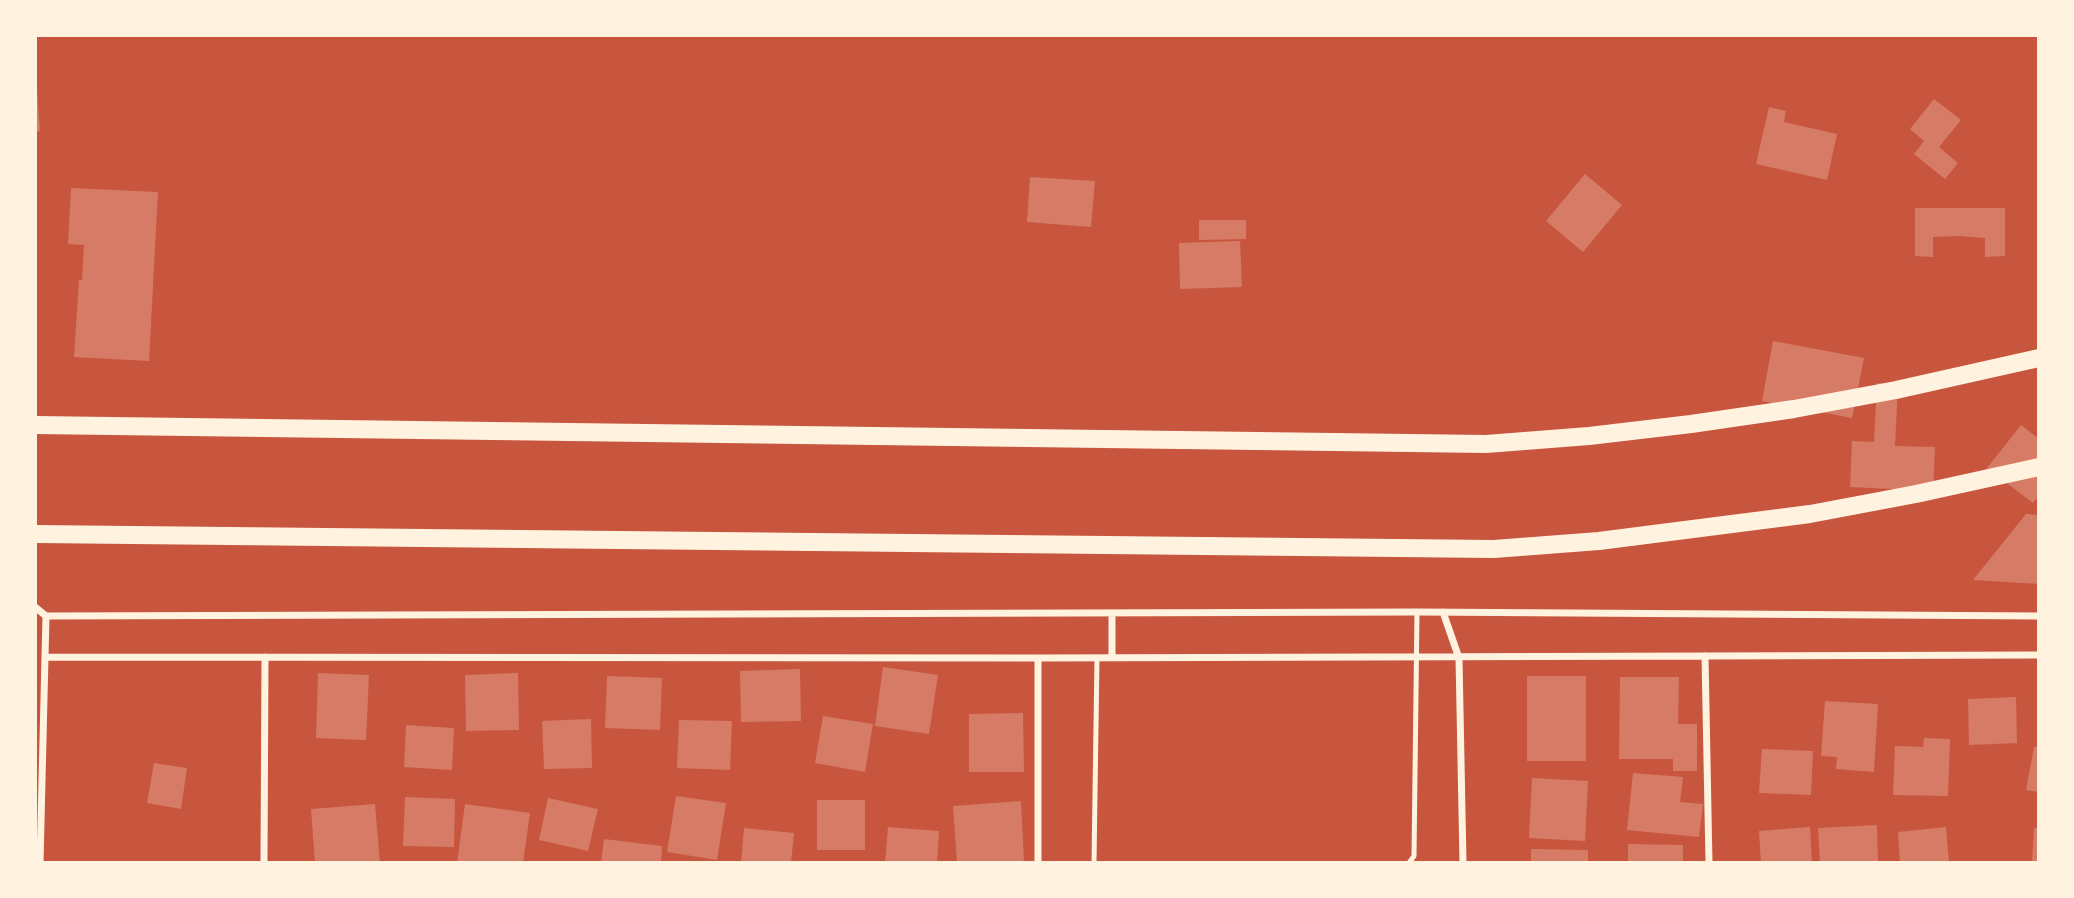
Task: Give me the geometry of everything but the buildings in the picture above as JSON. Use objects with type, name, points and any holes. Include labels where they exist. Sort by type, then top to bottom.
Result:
[{"type":"main road","points":[[35,425],[1486,443],[1653,428],[1794,409],[1896,390],[2039,358]]},
{"type":"main road","points":[[35,534],[1494,549],[1599,541],[1810,514],[1916,495],[2039,467]]},
{"type":"street","points":[[35,607],[46,616],[1417,612],[2039,616]]},
{"type":"street","points":[[1443,612],[1460,658],[1463,863]]},
{"type":"street","points":[[1112,613],[1112,658]]},
{"type":"street","points":[[40,863],[38,830],[46,616]]},
{"type":"street","points":[[45,657],[1038,659],[2039,655]]},
{"type":"street","points":[[1705,656],[1709,863]]},
{"type":"street","points":[[264,863],[265,657]]},
{"type":"street","points":[[1038,659],[1038,863]]},
{"type":"lane","points":[[1409,863],[1413,856],[1417,612]]},
{"type":"lane","points":[[1094,863],[1097,658]]}]
